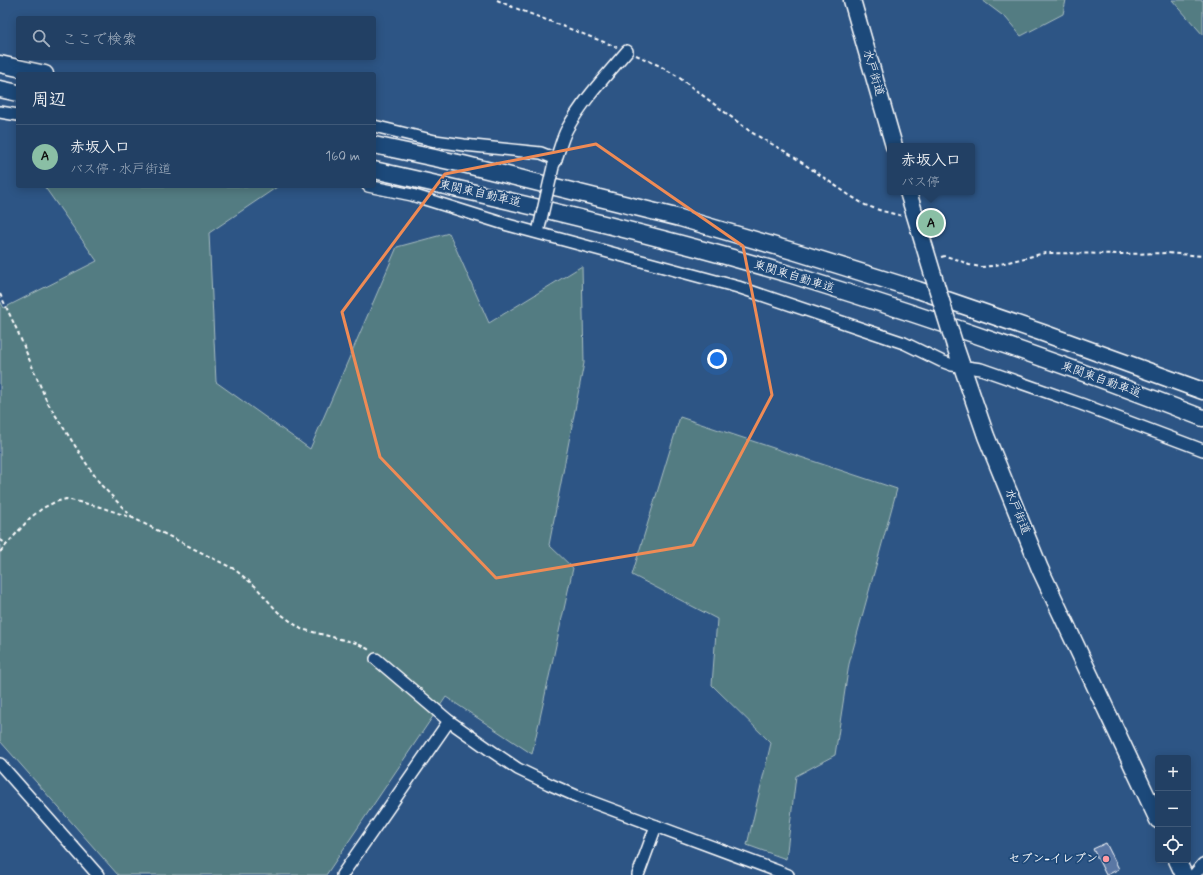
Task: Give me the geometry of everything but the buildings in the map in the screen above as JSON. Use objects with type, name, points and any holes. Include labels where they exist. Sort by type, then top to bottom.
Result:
[{"type":"highway","name":"水戸街道","points":[[852,0],[893,143]]},
{"type":"highway","points":[[0,64],[36,72]]},
{"type":"highway","points":[[0,89],[16,93]]},
{"type":"highway","name":"東関東自動車道","points":[[376,145],[463,164],[666,215],[796,252],[1043,332],[1203,391]]},
{"type":"highway","name":"東関東自動車道","points":[[376,170],[456,188],[586,220],[790,275],[931,319],[1203,418]]},
{"type":"highway","name":"水戸街道","points":[[909,195],[955,346],[986,436],[1040,569],[1155,814]]},
{"type":"highway","points":[[1178,863],[1184,875]]},
{"type":"street","points":[[539,231],[555,163],[565,134],[591,93],[627,51]]},
{"type":"street","points":[[0,112],[16,115]]},
{"type":"street","points":[[376,126],[434,141],[464,146],[540,153],[555,163]]},
{"type":"street","points":[[376,188],[412,195],[508,225],[539,231],[738,287],[904,343],[952,365],[972,367],[989,372],[1081,404],[1203,450]]},
{"type":"street","points":[[376,659],[449,721],[518,769],[549,784],[788,875]]},
{"type":"street","points":[[342,875],[449,721]]},
{"type":"street","points":[[0,764],[98,875]]},
{"type":"street","points":[[638,875],[656,826]]},
{"type":"street","points":[[1194,875],[1203,864]]},
{"type":"path","points":[[497,0],[627,51],[660,66],[677,76],[751,132],[791,155],[849,196],[865,205],[882,211],[916,218]]},
{"type":"path","points":[[928,258],[945,256],[969,265],[981,267],[992,266],[1045,253],[1167,253],[1203,256]]},
{"type":"path","points":[[0,294],[17,330],[47,402],[68,437],[102,485],[133,518]]},
{"type":"path","points":[[0,552],[30,518],[43,508],[55,502],[66,499],[97,506],[133,518],[234,569],[255,586],[278,612],[301,629],[356,644],[368,649],[376,659]]},
{"type":"path","points":[[0,540],[7,543]]},
{"type":"highlighted area","points":[[596,144],[743,246],[772,395],[693,545],[496,578],[380,457],[342,312],[445,174]]},
{"type":"green space","points":[[982,0],[1066,0],[1063,14],[1021,36],[1006,18]]},
{"type":"green space","points":[[1172,0],[1203,0],[1203,35]]},
{"type":"green space","points":[[45,188],[276,188],[209,233],[216,382],[310,449],[397,247],[449,233],[489,323],[582,266],[584,363],[549,545],[573,568],[532,754],[446,697],[326,875],[118,875],[0,741],[0,301],[4,308],[97,261]]},
{"type":"green space","points":[[680,417],[897,489],[849,664],[835,755],[796,776],[786,859],[747,845],[771,743],[712,685],[717,619],[632,575]]},
{"type":"place","name":"赤坂入口","points":[[931,223]]},
{"type":"place","name":"セブン-イレブン","points":[[1106,859]]}]
